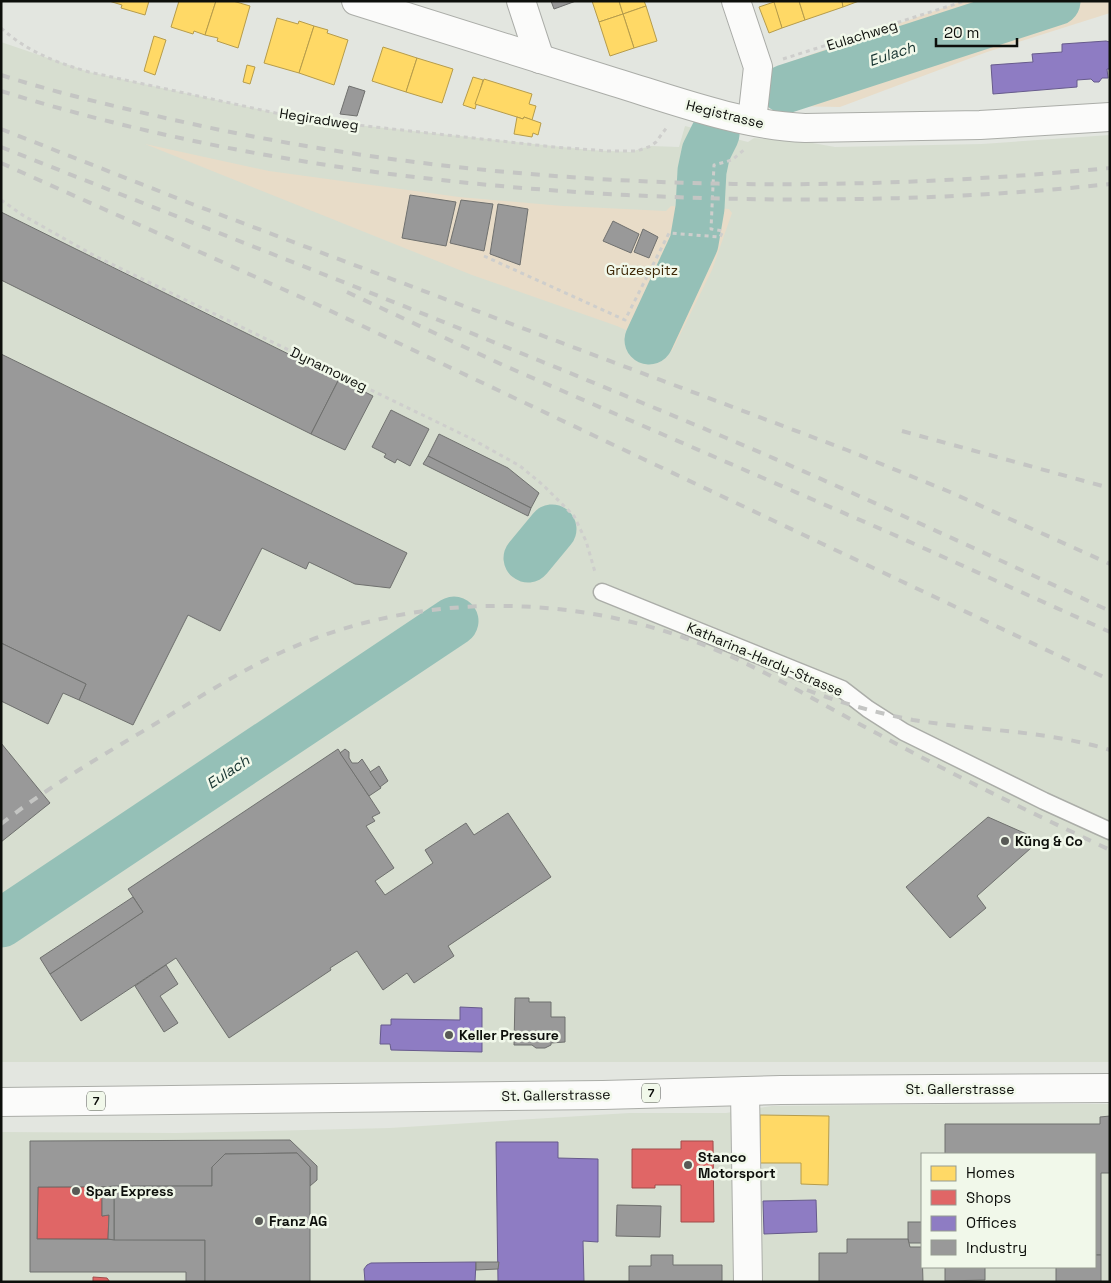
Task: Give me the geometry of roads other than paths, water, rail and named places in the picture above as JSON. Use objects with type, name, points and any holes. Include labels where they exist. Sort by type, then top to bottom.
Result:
[{"type":"street","name":"Hegistrasse","points":[[356,1],[419,12],[540,59],[679,102],[778,126],[805,128],[980,125],[1110,117]]},
{"type":"street","points":[[521,1],[540,59]]},
{"type":"street","points":[[736,1],[758,67],[752,121]]},
{"type":"street","name":"St. Gallerstrasse","points":[[1,1102],[604,1095],[745,1091],[1110,1088]]},
{"type":"street","points":[[745,1091],[748,1282]]},
{"type":"lane","name":"Katharina-Hardy-Strasse","points":[[602,592],[842,689],[868,709],[904,732],[1044,801],[1110,831]]},
{"type":"waterway","name":"Eulach","points":[[785,89],[1056,1]]},
{"type":"waterway","name":"Eulach","points":[[649,340],[694,243],[700,208],[702,171],[706,152],[715,134]]},
{"type":"waterway","name":"Eulach","points":[[528,558],[552,529]]},
{"type":"waterway","name":"Eulach","points":[[1,923],[454,621]]},
{"type":"railway","points":[[1,75],[127,109],[286,142],[402,160],[520,173],[638,181],[756,184],[874,183],[1110,168]]},
{"type":"railway","points":[[1,91],[77,113],[232,149],[389,174],[548,190],[687,198],[808,200],[990,194],[1110,184]]},
{"type":"railway","points":[[1,129],[192,204],[847,450],[950,492],[1110,564]]},
{"type":"railway","points":[[1,147],[634,399],[870,501],[1110,611]]},
{"type":"railway","points":[[1,163],[316,304],[1110,680]]},
{"type":"railway","points":[[347,292],[505,366],[890,533],[1110,632]]},
{"type":"railway","points":[[902,431],[1110,488]]},
{"type":"railway","points":[[1,824],[59,783],[99,758],[251,667],[282,652],[331,633],[381,619],[432,610],[484,606],[536,607],[588,613],[638,624],[688,639],[737,659],[965,780],[1110,850]]},
{"type":"railway","points":[[807,690],[859,707],[913,720],[1061,738],[1110,750]]},
{"type":"place","name":"Küng & Co","points":[[1005,841]]},
{"type":"place","name":"Keller Pressure","points":[[449,1035]]},
{"type":"place","name":"Stanco Motorsport","points":[[688,1165]]},
{"type":"place","name":"Spar Express","points":[[76,1191]]},
{"type":"place","name":"Franz AG","points":[[259,1221]]},
{"type":"park label","name":"Grüzespitz","points":[[642,270]]}]
